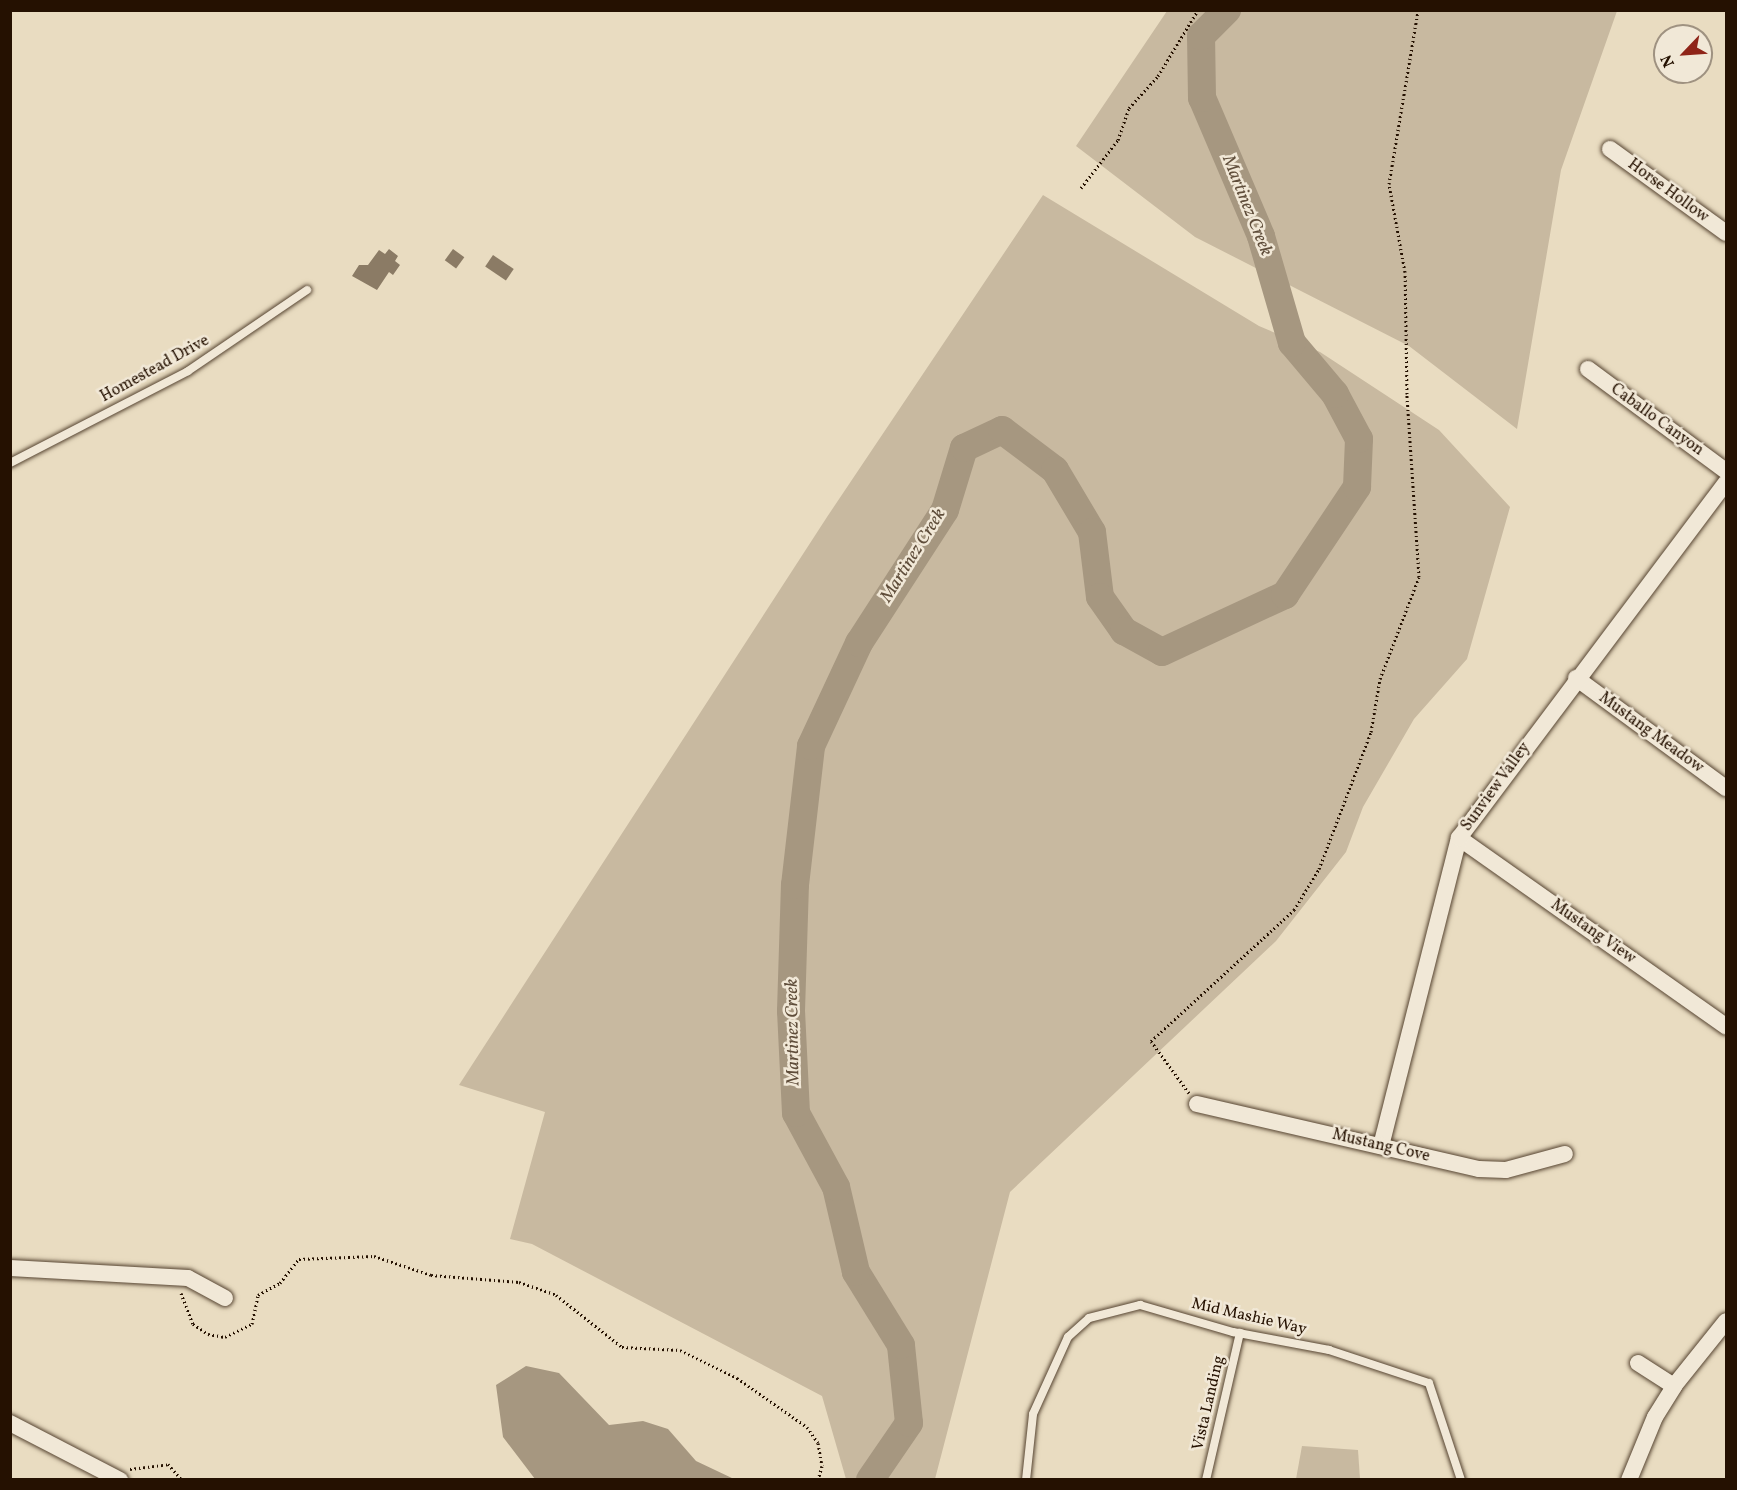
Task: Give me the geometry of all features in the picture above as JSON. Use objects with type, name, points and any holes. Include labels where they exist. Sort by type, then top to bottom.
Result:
[{"type":"street","name":"Horse Hollow","points":[[1610,149],[1726,233]]},
{"type":"street","name":"Caballo Canyon","points":[[1588,369],[1726,471]]},
{"type":"street","name":"Sunview Valley","points":[[1382,1146],[1459,838],[1576,678],[1726,483]]},
{"type":"street","name":"Mustang Meadow","points":[[1576,678],[1726,788]]},
{"type":"street","name":"Mustang View","points":[[1459,838],[1726,1026]]},
{"type":"street","name":"Mustang Cove","points":[[1197,1104],[1479,1169],[1506,1170],[1565,1154]]},
{"type":"street","points":[[10,1268],[188,1278],[225,1298]]},
{"type":"street","points":[[1629,1479],[1655,1417],[1674,1386],[1726,1321]]},
{"type":"street","points":[[1638,1363],[1674,1386]]},
{"type":"street","points":[[10,1423],[120,1479]]},
{"type":"lane","name":"Homestead Drive","points":[[10,463],[188,370],[307,290]]},
{"type":"lane","name":"Mid Mashie Way","points":[[1026,1479],[1033,1414],[1068,1337],[1089,1318],[1140,1305],[1240,1333],[1329,1350],[1429,1383],[1461,1479]]},
{"type":"lane","name":"Vista Landing","points":[[1206,1479],[1240,1333]]},
{"type":"path","points":[[1081,188],[1118,140],[1129,108],[1158,76],[1198,10]]},
{"type":"path","points":[[1197,1104],[1151,1041],[1294,910],[1319,869],[1371,732],[1380,679],[1419,578],[1407,394],[1405,272],[1389,184],[1418,10]]},
{"type":"path","points":[[177,1290],[183,1294],[193,1324],[208,1334],[225,1337],[252,1324],[258,1294],[280,1283],[299,1259],[375,1256],[431,1275],[519,1282],[556,1295],[622,1347],[680,1350],[737,1378],[807,1426],[818,1443],[822,1466],[818,1479]]},
{"type":"shaded area","points":[[1167,11],[1617,11],[1561,170],[1517,429],[1409,346],[1195,237],[1076,146]]},
{"type":"shaded area","points":[[1043,195],[1259,326],[1320,352],[1439,430],[1510,507],[1467,659],[1414,719],[1363,807],[1346,852],[1276,941],[1010,1192],[935,1479],[846,1479],[822,1396],[532,1244],[510,1239],[545,1112],[459,1085],[827,517]]},
{"type":"shaded area","points":[[526,1366],[559,1373],[609,1425],[643,1421],[668,1429],[696,1461],[734,1479],[535,1479],[503,1437],[496,1385]]},
{"type":"shaded area","points":[[1302,1446],[1358,1450],[1360,1479],[1296,1479]]},
{"type":"building","points":[[389,249],[398,256],[395,261],[400,265],[393,275],[389,272],[377,290],[352,276],[359,265],[368,265],[379,250],[385,254]]},
{"type":"building","points":[[453,249],[464,257],[456,269],[445,260]]},
{"type":"building","points":[[493,255],[514,269],[506,281],[485,267]]},
{"type":"waterway","name":"Martinez Creek","points":[[870,1480],[909,1423],[901,1345],[856,1272],[836,1187],[796,1113],[791,1011],[795,885],[811,746],[859,643],[945,510],[964,448],[1002,430],[1055,470],[1092,532],[1100,597],[1124,631],[1162,652],[1285,595],[1357,487],[1359,439],[1335,394],[1292,343],[1261,236],[1202,98],[1201,36],[1227,10]]}]
